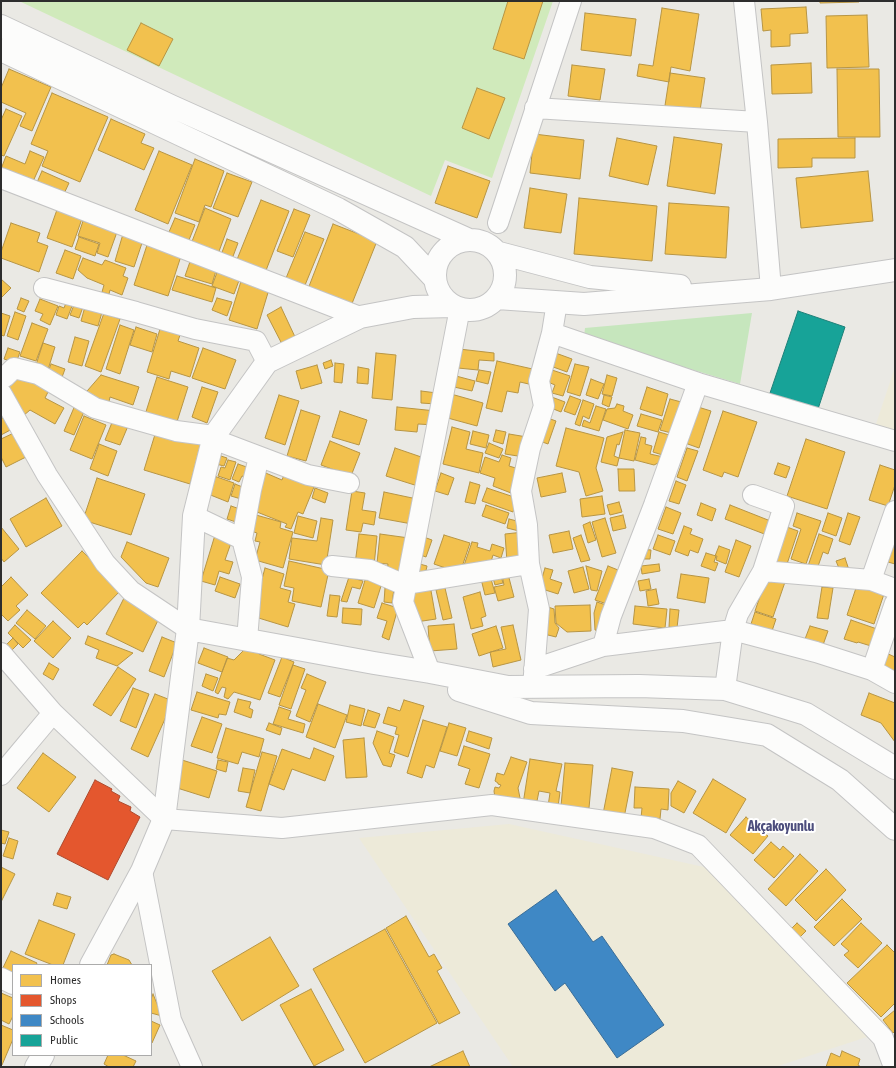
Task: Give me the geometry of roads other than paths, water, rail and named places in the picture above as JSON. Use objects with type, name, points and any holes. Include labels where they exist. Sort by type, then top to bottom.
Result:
[{"type":"main road","points":[[1,26],[178,110],[467,239],[479,240],[490,245],[499,253],[504,265],[506,276],[504,288],[498,298],[488,306],[477,310],[465,310],[444,299],[438,290],[435,279],[439,257],[446,248],[456,242],[467,239]]},
{"type":"main road","points":[[1,50],[338,209],[405,247],[435,279]]},
{"type":"main road","points":[[499,253],[590,277],[690,287],[771,289]]},
{"type":"main road","points":[[498,298],[584,304],[771,289],[895,270]]},
{"type":"main road","points":[[92,964],[142,871],[164,819],[188,628],[194,516],[213,438],[267,362],[360,317],[413,307],[457,307]]},
{"type":"main road","points":[[188,628],[508,687],[534,678],[639,686],[725,689],[806,714],[895,768]]},
{"type":"main road","points":[[374,663],[531,713],[683,721],[767,735],[840,780],[895,829]]},
{"type":"main road","points":[[36,1067],[42,1056]]},
{"type":"street","points":[[498,223],[571,1]]},
{"type":"street","points":[[744,1],[757,122],[771,289]]},
{"type":"street","points":[[535,108],[757,122]]},
{"type":"street","points":[[1,178],[360,317]]},
{"type":"street","points":[[44,288],[195,329],[256,341],[267,362]]},
{"type":"street","points":[[557,302],[552,333],[539,381],[544,406],[530,448],[521,491],[527,525],[529,564],[539,609],[534,678],[603,646],[733,630],[816,652],[872,670],[895,683]]},
{"type":"street","points":[[430,672],[403,602],[457,307]]},
{"type":"street","points":[[552,333],[698,383],[895,442]]},
{"type":"street","points":[[188,628],[131,591],[105,563],[47,475],[2,382],[14,368],[38,374],[95,408],[176,431],[213,438],[308,475],[349,483]]},
{"type":"street","points":[[603,646],[611,616],[654,505],[698,383]]},
{"type":"street","points":[[247,640],[252,577],[242,539],[259,457]]},
{"type":"street","points":[[725,689],[733,630],[738,614],[763,571],[784,506],[754,495]]},
{"type":"street","points":[[871,580],[891,533],[895,511]]},
{"type":"street","points":[[194,516],[242,539]]},
{"type":"street","points":[[332,566],[370,570],[400,583],[407,584],[529,564]]},
{"type":"street","points":[[763,571],[871,580],[895,589]]},
{"type":"street","points":[[872,670],[895,603]]},
{"type":"street","points":[[1,653],[53,713],[164,819],[282,828],[492,805],[654,828],[698,846],[883,1038],[894,1067]]},
{"type":"street","points":[[1,775],[53,713]]},
{"type":"street","points":[[142,871],[171,1020],[192,1067]]},
{"type":"street","points":[[1,978],[12,984]]},
{"type":"district","name":"Akçakoyunlu","points":[[781,827]]}]
